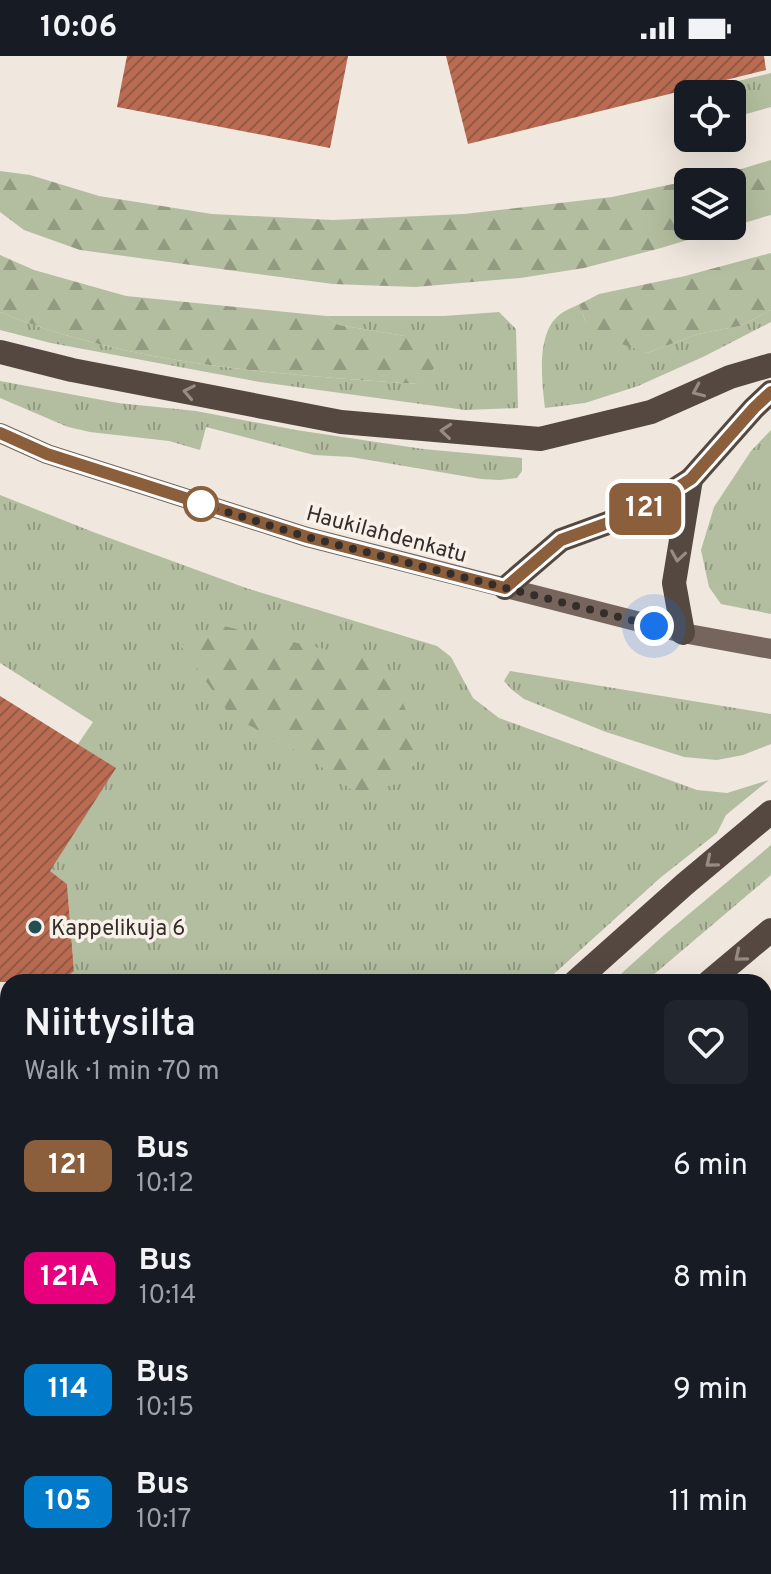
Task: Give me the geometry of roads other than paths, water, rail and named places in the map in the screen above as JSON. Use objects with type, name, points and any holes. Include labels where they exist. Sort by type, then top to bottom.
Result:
[{"type":"highway","points":[[0,352],[72,370],[341,422],[540,439],[651,412],[730,377],[771,365]]},
{"type":"highway","points":[[505,588],[561,540],[641,511],[691,479],[771,392]]},
{"type":"highway","points":[[683,633],[674,583],[691,479]]},
{"type":"highway","points":[[584,974],[771,812]]},
{"type":"highway","points":[[719,974],[771,930]]},
{"type":"main road","name":"Haukilahdenkatu","points":[[0,433],[47,454],[307,537],[683,633],[771,649]]},
{"type":"place","name":"Kappelikuja 6","points":[[35,927]]}]
